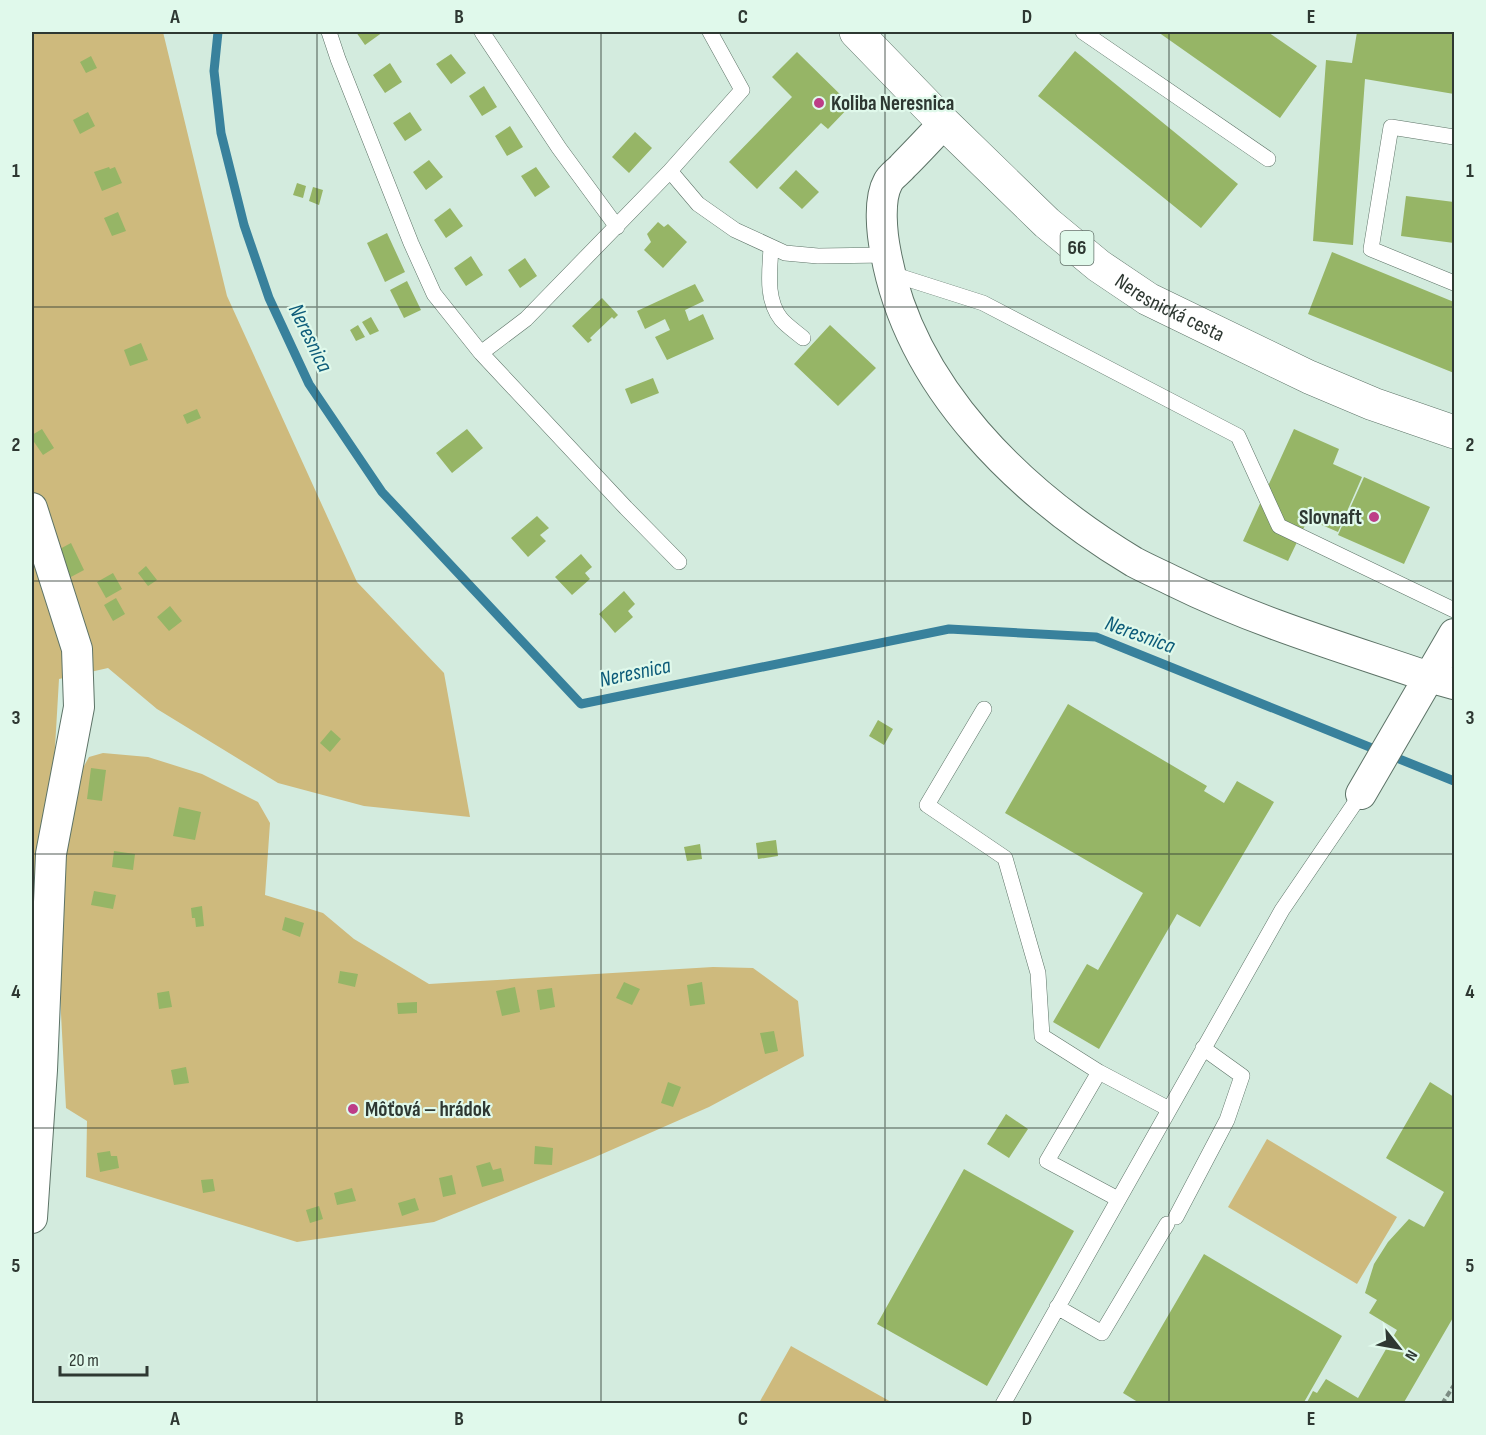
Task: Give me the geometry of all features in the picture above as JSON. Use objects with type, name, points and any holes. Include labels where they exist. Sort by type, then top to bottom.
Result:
[{"type":"main road","name":"Neresnická cesta","points":[[856,32],[944,123],[1047,222],[1099,266],[1148,299],[1309,377],[1373,404],[1455,432]]},
{"type":"street","points":[[944,123],[888,182],[882,207],[882,234],[888,264],[905,319],[921,355],[949,399],[1029,485],[1084,528],[1135,562],[1239,611],[1433,688]]},
{"type":"street","points":[[32,508],[77,649],[79,707],[51,854],[42,1070],[32,1218]]},
{"type":"street","points":[[1361,794],[1433,688],[1455,634]]},
{"type":"lane","points":[[329,32],[407,232],[434,294],[481,353],[626,508],[680,562]]},
{"type":"lane","points":[[482,32],[559,148],[617,227]]},
{"type":"lane","points":[[481,353],[526,319],[670,171],[742,90],[710,32]]},
{"type":"lane","points":[[1083,32],[1268,159]]},
{"type":"lane","points":[[1455,137],[1391,127],[1371,249],[1455,283]]},
{"type":"lane","points":[[670,171],[698,204],[735,230],[771,247],[785,253],[888,264],[982,303],[1238,436],[1279,526],[1455,610]]},
{"type":"lane","points":[[771,247],[769,286],[775,309],[781,319],[803,338]]},
{"type":"lane","points":[[984,709],[927,805],[1005,858],[1038,973],[1042,1036],[1099,1072],[1169,1109]]},
{"type":"lane","points":[[1003,1404],[1282,910],[1361,794]]},
{"type":"lane","points":[[1058,1307],[1102,1333],[1172,1221],[1227,1120],[1242,1076],[1203,1048]]},
{"type":"lane","points":[[1099,1072],[1047,1161],[1118,1199]]},
{"type":"path","points":[[1442,1404],[1455,1385]]},
{"type":"shaded area","points":[[32,32],[163,32],[227,296],[357,582],[444,673],[470,817],[364,806],[278,783],[157,709],[108,668],[59,679],[52,799],[32,888]]},
{"type":"shaded area","points":[[103,753],[148,757],[202,774],[258,802],[270,823],[265,895],[323,913],[354,939],[429,984],[713,967],[753,968],[798,1001],[804,1056],[709,1107],[593,1158],[434,1222],[297,1242],[86,1177],[87,1121],[66,1108],[58,886],[79,775],[89,757]]},
{"type":"shaded area","points":[[1267,1139],[1397,1217],[1357,1284],[1228,1207]]},
{"type":"shaded area","points":[[791,1346],[893,1403],[759,1403]]},
{"type":"building","points":[[356,32],[383,32],[365,45]]},
{"type":"building","points":[[1158,32],[1268,32],[1317,66],[1280,118]]},
{"type":"building","points":[[1357,32],[1454,32],[1454,94],[1365,79],[1353,245],[1313,241],[1326,60],[1352,63]]},
{"type":"building","points":[[1075,51],[1238,184],[1201,228],[1038,96]]},
{"type":"building","points":[[797,52],[851,105],[828,129],[821,123],[757,189],[729,162],[792,97],[772,77]]},
{"type":"building","points":[[451,54],[466,73],[451,84],[436,64]]},
{"type":"building","points":[[91,56],[97,68],[86,73],[80,62]]},
{"type":"building","points":[[390,63],[402,82],[385,93],[373,75]]},
{"type":"building","points":[[484,86],[497,107],[482,116],[469,96]]},
{"type":"building","points":[[88,112],[95,126],[80,134],[73,120]]},
{"type":"building","points":[[410,112],[422,130],[405,141],[393,123]]},
{"type":"building","points":[[510,126],[523,147],[507,156],[495,136]]},
{"type":"building","points":[[635,132],[652,148],[629,173],[612,157]]},
{"type":"building","points":[[429,160],[443,177],[426,190],[413,172]]},
{"type":"building","points":[[109,167],[110,169],[115,167],[122,183],[102,191],[94,172]]},
{"type":"building","points":[[536,167],[550,187],[535,197],[521,176]]},
{"type":"building","points":[[796,170],[819,192],[802,209],[779,188]]},
{"type":"building","points":[[297,183],[306,186],[303,198],[293,195]]},
{"type":"building","points":[[313,187],[323,190],[319,205],[309,201]]},
{"type":"building","points":[[1406,196],[1454,202],[1454,243],[1401,236]]},
{"type":"building","points":[[450,208],[463,226],[446,238],[434,220]]},
{"type":"building","points":[[118,212],[126,231],[112,236],[104,218]]},
{"type":"building","points":[[658,222],[664,227],[668,224],[687,242],[663,268],[644,250],[651,242],[647,234]]},
{"type":"building","points":[[387,233],[405,272],[385,282],[367,243]]},
{"type":"building","points":[[1332,252],[1454,302],[1454,373],[1308,314]]},
{"type":"building","points":[[471,256],[483,275],[466,286],[454,268]]},
{"type":"building","points":[[525,258],[537,276],[520,288],[508,270]]},
{"type":"building","points":[[407,281],[421,310],[404,318],[390,290]]},
{"type":"building","points":[[695,284],[704,301],[685,310],[689,321],[703,314],[714,339],[667,360],[655,337],[670,330],[665,319],[645,329],[637,311]]},
{"type":"building","points":[[602,298],[618,315],[614,319],[612,317],[590,338],[592,340],[588,343],[572,326]]},
{"type":"building","points":[[371,317],[379,331],[370,335],[362,322]]},
{"type":"building","points":[[358,325],[365,337],[356,341],[350,330]]},
{"type":"building","points":[[830,325],[876,368],[838,406],[794,364]]},
{"type":"building","points":[[141,343],[148,360],[130,366],[124,350]]},
{"type":"building","points":[[653,378],[659,393],[631,404],[625,389]]},
{"type":"building","points":[[197,409],[201,418],[187,424],[183,415]]},
{"type":"building","points":[[42,429],[54,448],[43,455],[32,439],[32,435]]},
{"type":"building","points":[[467,429],[483,448],[452,473],[436,453]]},
{"type":"building","points":[[1294,429],[1339,449],[1333,464],[1362,477],[1338,532],[1308,519],[1288,561],[1243,541]]},
{"type":"building","points":[[1364,477],[1430,507],[1404,564],[1338,535]]},
{"type":"building","points":[[537,516],[549,528],[540,535],[546,541],[528,557],[511,538]]},
{"type":"building","points":[[71,543],[84,570],[69,578],[56,551]]},
{"type":"building","points":[[581,554],[592,567],[585,573],[590,579],[572,595],[555,577]]},
{"type":"building","points":[[146,566],[157,580],[148,586],[138,573]]},
{"type":"building","points":[[113,573],[122,589],[106,598],[97,582]]},
{"type":"building","points":[[624,591],[635,604],[628,611],[633,617],[615,633],[599,614]]},
{"type":"building","points":[[116,598],[125,614],[113,621],[104,605]]},
{"type":"building","points":[[170,606],[182,621],[169,631],[157,617]]},
{"type":"building","points":[[1068,704],[1207,786],[1204,791],[1224,803],[1237,781],[1274,802],[1200,927],[1177,914],[1099,1049],[1053,1022],[1087,964],[1098,970],[1143,893],[1005,813]]},
{"type":"building","points":[[878,720],[893,729],[884,745],[869,736]]},
{"type":"building","points":[[331,730],[341,739],[330,752],[320,743]]},
{"type":"building","points":[[91,768],[106,770],[102,801],[87,799]]},
{"type":"building","points":[[179,807],[201,812],[195,840],[173,836]]},
{"type":"building","points":[[776,840],[778,856],[758,859],[756,843]]},
{"type":"building","points":[[700,844],[702,859],[687,861],[684,847]]},
{"type":"building","points":[[114,851],[135,854],[133,870],[112,867]]},
{"type":"building","points":[[94,891],[116,895],[113,909],[91,905]]},
{"type":"building","points":[[202,906],[204,926],[196,927],[191,908]]},
{"type":"building","points":[[285,917],[304,923],[300,937],[282,930]]},
{"type":"building","points":[[340,971],[358,974],[355,987],[338,983]]},
{"type":"building","points":[[624,982],[640,989],[632,1005],[616,998]]},
{"type":"building","points":[[702,982],[705,1004],[690,1006],[687,985]]},
{"type":"building","points":[[515,987],[520,1012],[502,1016],[496,991]]},
{"type":"building","points":[[552,988],[555,1007],[540,1010],[537,990]]},
{"type":"building","points":[[169,991],[172,1007],[159,1009],[157,993]]},
{"type":"building","points":[[417,1002],[417,1013],[398,1014],[397,1003]]},
{"type":"building","points":[[774,1031],[778,1051],[765,1054],[760,1033]]},
{"type":"building","points":[[186,1067],[189,1083],[174,1085],[171,1070]]},
{"type":"building","points":[[668,1082],[681,1087],[673,1107],[661,1103]]},
{"type":"building","points":[[1430,1082],[1454,1097],[1454,1316],[1403,1404],[1306,1404],[1313,1391],[1317,1393],[1326,1379],[1358,1398],[1397,1330],[1369,1313],[1377,1300],[1365,1293],[1374,1264],[1388,1242],[1409,1219],[1424,1227],[1444,1192],[1386,1158]]},
{"type":"building","points":[[1006,1114],[1028,1129],[1009,1158],[987,1144]]},
{"type":"building","points":[[535,1146],[553,1148],[552,1165],[534,1164]]},
{"type":"building","points":[[110,1151],[111,1156],[117,1156],[119,1168],[100,1172],[97,1153]]},
{"type":"building","points":[[490,1162],[493,1170],[501,1168],[504,1181],[482,1187],[476,1166]]},
{"type":"building","points":[[964,1169],[1074,1231],[987,1386],[877,1324]]},
{"type":"building","points":[[452,1175],[456,1194],[443,1197],[439,1178]]},
{"type":"building","points":[[213,1179],[215,1191],[203,1193],[201,1180]]},
{"type":"building","points":[[352,1188],[356,1201],[337,1205],[334,1193]]},
{"type":"building","points":[[415,1198],[419,1210],[402,1216],[398,1203]]},
{"type":"building","points":[[319,1206],[323,1219],[310,1223],[306,1210]]},
{"type":"building","points":[[1204,1254],[1342,1336],[1303,1404],[1141,1404],[1123,1393]]},
{"type":"waterway","name":"Neresnica","points":[[218,32],[214,71],[221,133],[244,225],[269,298],[309,384],[382,492],[581,704],[949,629],[1096,637],[1454,781]]},
{"type":"place","name":"Koliba Neresnica","points":[[819,103]]},
{"type":"place","name":"Slovnaft","points":[[1374,517]]},
{"type":"place","name":"Môťová – hrádok","points":[[353,1109]]}]
